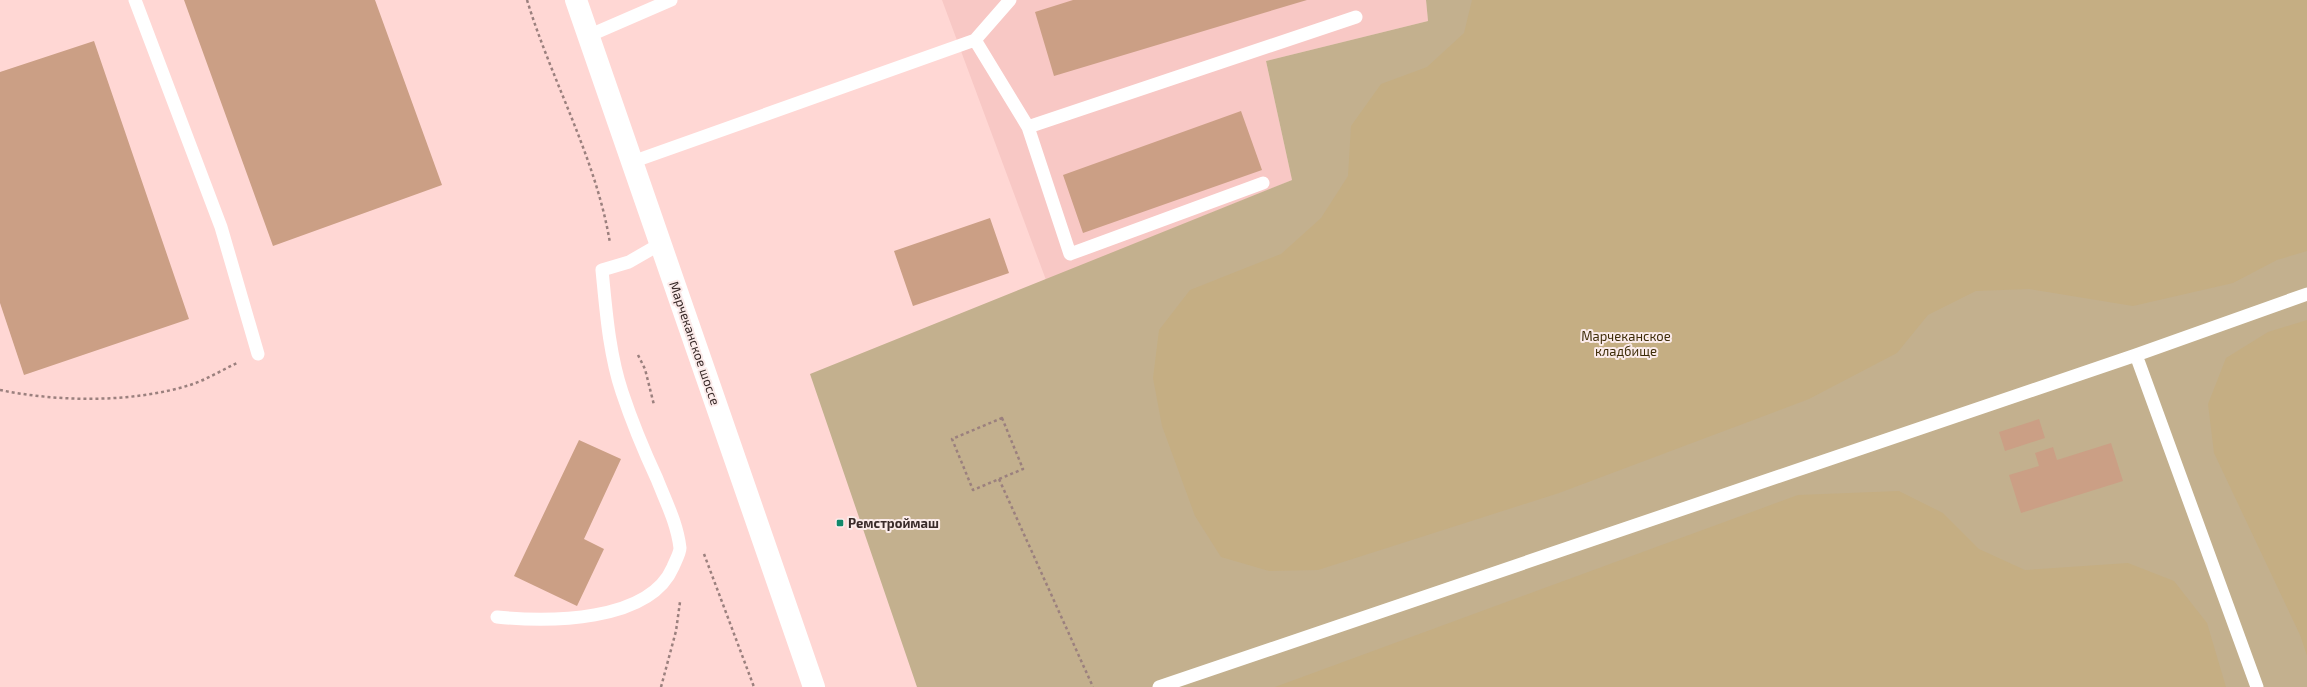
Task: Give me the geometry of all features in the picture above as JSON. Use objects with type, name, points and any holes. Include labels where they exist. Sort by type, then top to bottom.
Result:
[{"type":"street","name":"Марчеканское шоссе","points":[[576,0],[814,687]]},
{"type":"lane","points":[[136,0],[220,227],[258,354]]},
{"type":"lane","points":[[588,36],[671,0]]},
{"type":"lane","points":[[632,162],[975,40],[1010,0]]},
{"type":"lane","points":[[1028,127],[1356,17]]},
{"type":"lane","points":[[975,40],[1028,127],[1070,254],[1263,183]]},
{"type":"lane","points":[[497,617],[537,621],[580,618],[615,610],[648,596],[668,576],[680,550],[674,519],[621,391],[608,331],[602,270],[629,262],[660,244]]},
{"type":"lane","points":[[1159,687],[2136,355],[2307,294]]},
{"type":"lane","points":[[2136,355],[2257,687]]},
{"type":"path","points":[[527,0],[536,31],[581,142],[605,210],[614,266]]},
{"type":"path","points":[[635,348],[646,369],[656,411]]},
{"type":"path","points":[[0,390],[43,397],[146,396],[192,385],[258,354]]},
{"type":"path","points":[[1002,418],[1023,469],[999,479],[973,490],[952,439],[1002,418]]},
{"type":"path","points":[[999,479],[1092,687]]},
{"type":"path","points":[[703,551],[754,687]]},
{"type":"path","points":[[662,687],[676,631],[680,596]]},
{"type":"shaded area","points":[[942,0],[1426,0],[1428,21],[1266,61],[1292,180],[1046,280]]},
{"type":"green space","name":"Марчеканское кладбище","points":[[1426,0],[2307,0],[2307,687],[917,687],[810,374],[1292,180],[1266,61],[1428,21]]},
{"type":"green space","points":[[1472,0],[2307,0],[2307,251],[2277,260],[2233,283],[2133,306],[2029,289],[1976,291],[1928,315],[1897,353],[1809,399],[1559,493],[1318,570],[1269,571],[1221,557],[1195,516],[1162,426],[1153,378],[1159,330],[1190,290],[1281,254],[1321,218],[1348,176],[1351,126],[1381,84],[1427,67],[1464,33]]},
{"type":"green space","points":[[2307,320],[2307,656],[2300,635],[2214,453],[2208,404],[2226,358],[2268,332]]},
{"type":"green space","points":[[1899,491],[1943,513],[1979,549],[2025,570],[2128,563],[2174,581],[2207,623],[2226,687],[1275,687],[1798,495]]},
{"type":"building","points":[[184,0],[375,0],[442,185],[273,246]]},
{"type":"building","points":[[1073,0],[1307,0],[1054,76],[1035,12]]},
{"type":"building","points":[[94,41],[189,319],[24,375],[0,303],[0,72]]},
{"type":"building","points":[[1241,111],[1262,170],[1083,233],[1063,175]]},
{"type":"building","points":[[990,218],[1009,273],[913,306],[894,251]]},
{"type":"building","points":[[2039,419],[2045,438],[2005,451],[1999,432]]},
{"type":"building","points":[[579,440],[621,459],[584,539],[604,549],[577,606],[514,576]]},
{"type":"building","points":[[2111,443],[2123,481],[2021,513],[2009,475],[2039,466],[2035,453],[2053,447],[2057,460]]},
{"type":"place","name":"Ремстроймаш","points":[[840,523]]}]
